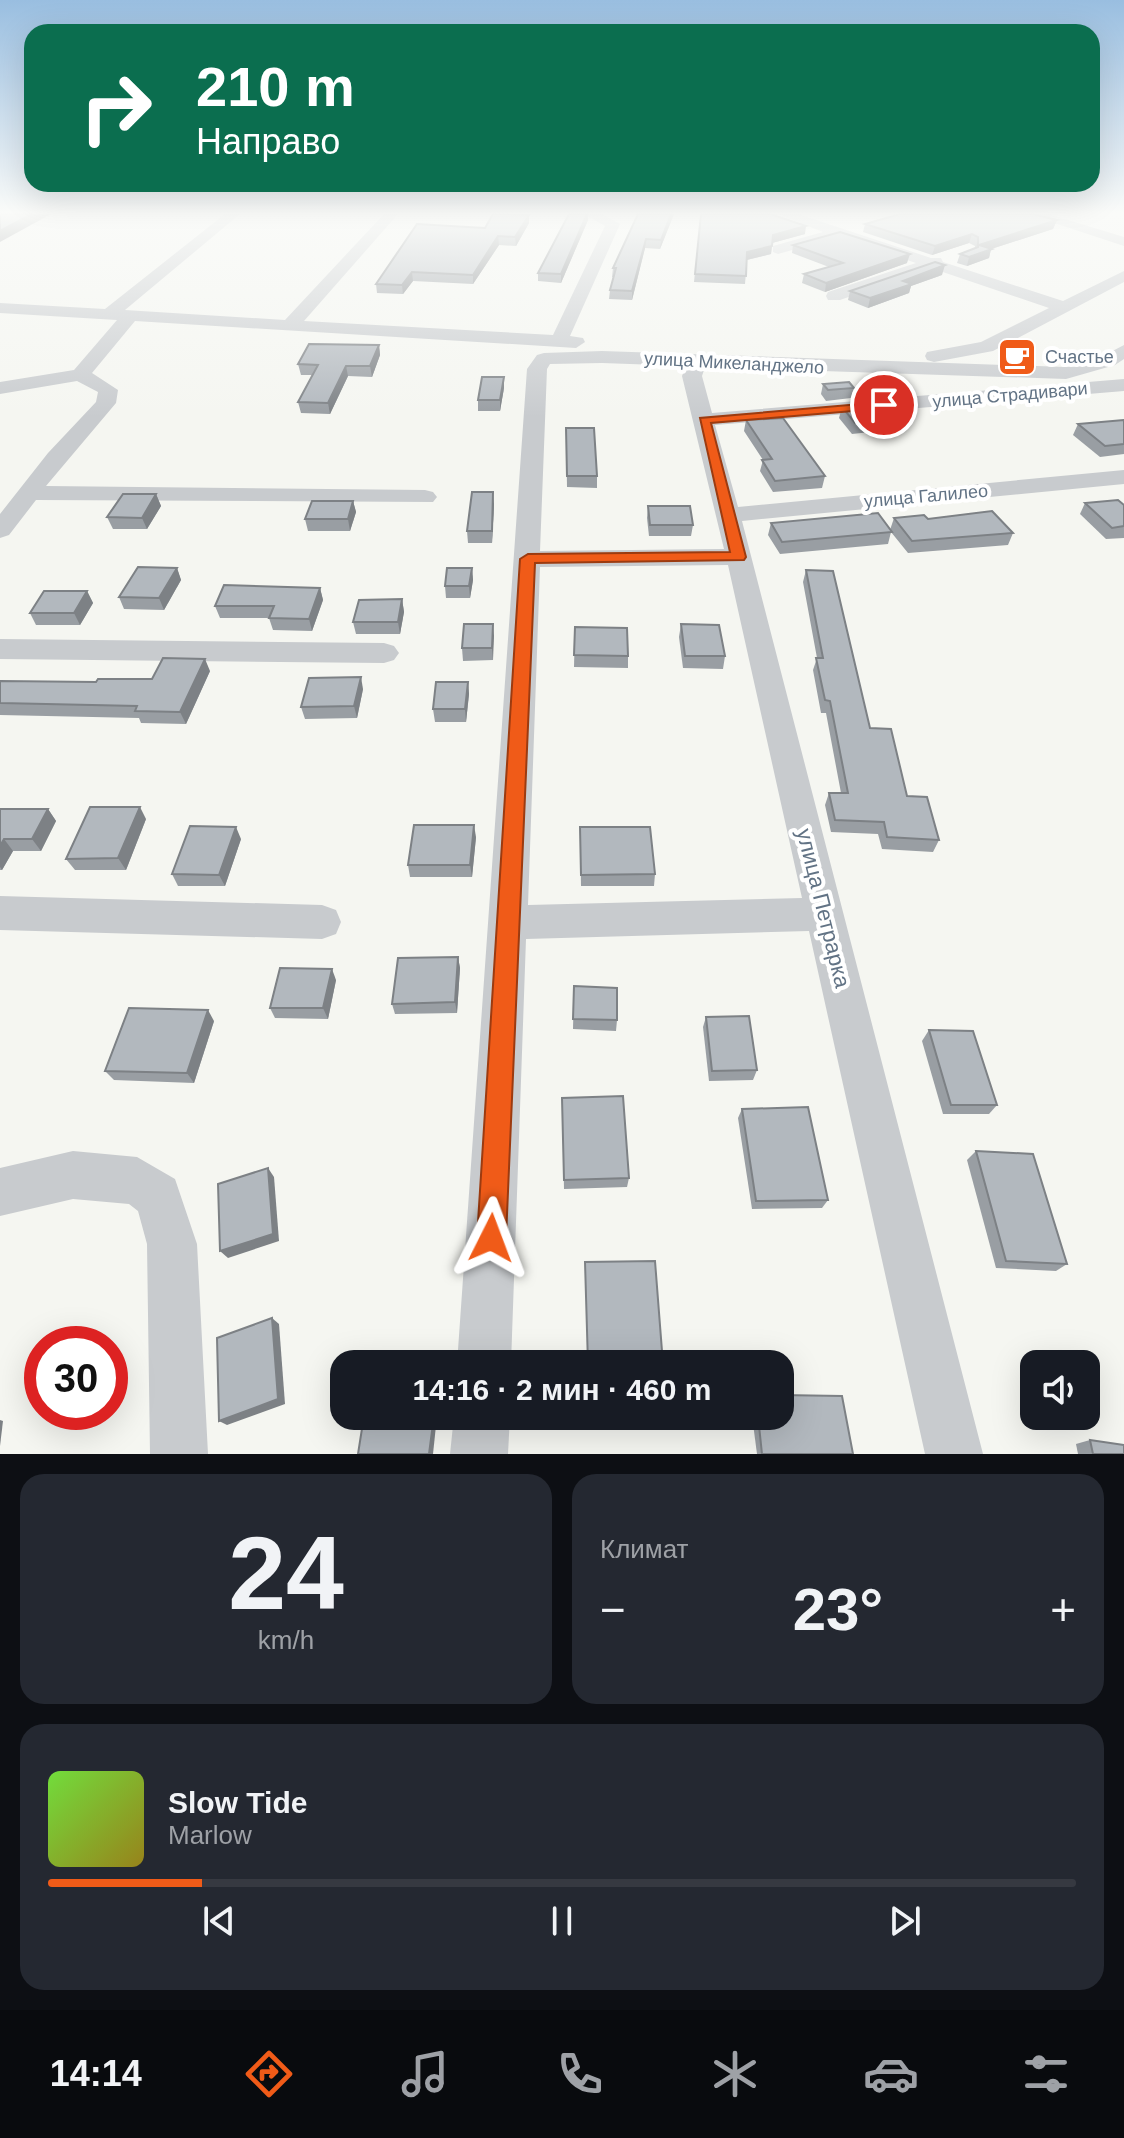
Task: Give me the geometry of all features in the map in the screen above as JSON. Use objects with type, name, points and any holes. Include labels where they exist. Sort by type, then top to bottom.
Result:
[{"type":"street","points":[[110,314],[150,282]]},
{"type":"street","points":[[291,324],[329,282]]},
{"type":"street","points":[[485,1350],[528,559],[548,355],[584,282]]},
{"type":"street","points":[[834,296],[874,282]]},
{"type":"street","points":[[990,282],[1064,307]]},
{"type":"street","points":[[0,308],[291,324],[548,355],[904,357],[970,352],[986,347],[1113,282]]},
{"type":"street","points":[[80,375],[131,315]]},
{"type":"street","points":[[970,352],[997,373]]},
{"type":"street","name":"улица Микеланджело","points":[[548,355],[544,359],[997,373],[1066,373],[1119,360]]},
{"type":"street","name":"улица Петрарка","points":[[697,363],[692,376],[739,557],[954,1454]]},
{"type":"street","points":[[0,388],[80,375],[108,390],[106,403],[56,458],[0,530]]},
{"type":"street","name":"улица Страдивари","points":[[704,420],[1124,385]]},
{"type":"street","name":"улица Галилео","points":[[727,515],[1124,477]]},
{"type":"street","points":[[31,493],[425,497]]},
{"type":"street","points":[[528,559],[739,557]]},
{"type":"street","points":[[0,649],[384,653]]},
{"type":"street","points":[[0,913],[322,922]]},
{"type":"street","points":[[509,922],[825,914]]},
{"type":"street","points":[[0,1192],[73,1175],[137,1181],[158,1196],[172,1244],[179,1454]]},
{"type":"street","points":[[479,1454],[481,1430]]},
{"type":"building","points":[[377,282],[404,282],[402,285],[376,284]]},
{"type":"building","points":[[612,282],[634,282],[632,291],[610,290]]},
{"type":"building","points":[[877,282],[912,284],[870,298],[850,291]]},
{"type":"building","points":[[309,344],[379,345],[370,366],[346,366],[328,403],[298,402],[318,365],[298,364]]},
{"type":"building","points":[[482,377],[504,377],[500,400],[478,400]]},
{"type":"building","points":[[849,382],[854,388],[828,390],[823,384]]},
{"type":"building","points":[[869,404],[884,420],[855,423],[842,407]]},
{"type":"building","points":[[783,418],[825,476],[775,481],[762,460],[772,459],[746,420]]},
{"type":"building","points":[[1124,420],[1124,444],[1105,446],[1078,424]]},
{"type":"building","points":[[566,428],[594,428],[597,476],[567,476]]},
{"type":"building","points":[[472,492],[493,492],[492,531],[467,531]]},
{"type":"building","points":[[123,494],[156,494],[142,518],[107,517]]},
{"type":"building","points":[[1118,500],[1124,505],[1124,526],[1112,528],[1085,503]]},
{"type":"building","points":[[312,501],[353,501],[348,519],[305,519]]},
{"type":"building","points":[[648,506],[690,506],[693,525],[650,525]]},
{"type":"building","points":[[992,511],[1013,533],[912,541],[894,518],[924,515],[928,519]]},
{"type":"building","points":[[878,513],[892,532],[782,542],[771,523]]},
{"type":"building","points":[[138,567],[177,568],[159,598],[119,597]]},
{"type":"building","points":[[447,568],[472,568],[469,586],[445,586]]},
{"type":"building","points":[[806,570],[833,571],[870,728],[891,729],[907,796],[927,797],[939,840],[887,837],[884,822],[835,820],[829,793],[848,793],[830,701],[825,700],[816,658],[823,658]]},
{"type":"building","points":[[224,585],[320,588],[309,619],[269,618],[274,606],[215,606]]},
{"type":"building","points":[[44,591],[87,591],[74,613],[30,613]]},
{"type":"building","points":[[402,599],[398,622],[353,622],[359,600]]},
{"type":"building","points":[[464,624],[493,624],[492,648],[462,648]]},
{"type":"building","points":[[681,624],[719,625],[725,656],[685,656]]},
{"type":"building","points":[[575,627],[627,628],[628,656],[574,655]]},
{"type":"building","points":[[163,658],[205,659],[180,712],[135,711],[137,706],[0,703],[0,681],[152,679]]},
{"type":"building","points":[[361,677],[354,706],[301,707],[309,678]]},
{"type":"building","points":[[436,682],[468,682],[465,709],[433,709]]},
{"type":"building","points":[[90,807],[140,807],[118,858],[66,859]]},
{"type":"building","points":[[0,809],[48,809],[32,839],[4,839],[0,846]]},
{"type":"building","points":[[414,825],[474,825],[470,865],[408,865]]},
{"type":"building","points":[[190,826],[236,827],[219,875],[172,874]]},
{"type":"building","points":[[580,827],[650,827],[655,874],[581,875]]},
{"type":"building","points":[[458,957],[455,1002],[392,1004],[398,958]]},
{"type":"building","points":[[280,968],[332,969],[323,1008],[270,1008]]},
{"type":"building","points":[[574,986],[617,988],[617,1020],[573,1019]]},
{"type":"building","points":[[129,1008],[208,1010],[187,1073],[105,1071]]},
{"type":"building","points":[[749,1016],[757,1070],[712,1071],[706,1017]]},
{"type":"building","points":[[929,1030],[973,1031],[997,1105],[951,1105]]},
{"type":"building","points":[[623,1096],[629,1178],[564,1180],[562,1098]]},
{"type":"building","points":[[808,1107],[828,1200],[756,1201],[742,1109]]},
{"type":"building","points":[[976,1151],[1033,1154],[1067,1264],[1006,1261]]},
{"type":"building","points":[[268,1168],[273,1234],[220,1251],[218,1184]]},
{"type":"building","points":[[655,1261],[662,1350],[588,1350],[585,1262]]},
{"type":"building","points":[[272,1318],[278,1399],[219,1421],[217,1338]]},
{"type":"building","points":[[794,1395],[842,1396],[853,1454],[762,1454],[759,1430],[794,1430]]},
{"type":"building","points":[[362,1430],[432,1430],[429,1454],[358,1454]]},
{"type":"building","points":[[1090,1440],[1124,1445],[1124,1454],[1093,1454]]},
{"type":"place","name":"Счастье","points":[[1017,357]]},
{"type":"route","points":[[491,1238],[528,559],[739,557],[704,420],[884,405]]}]
